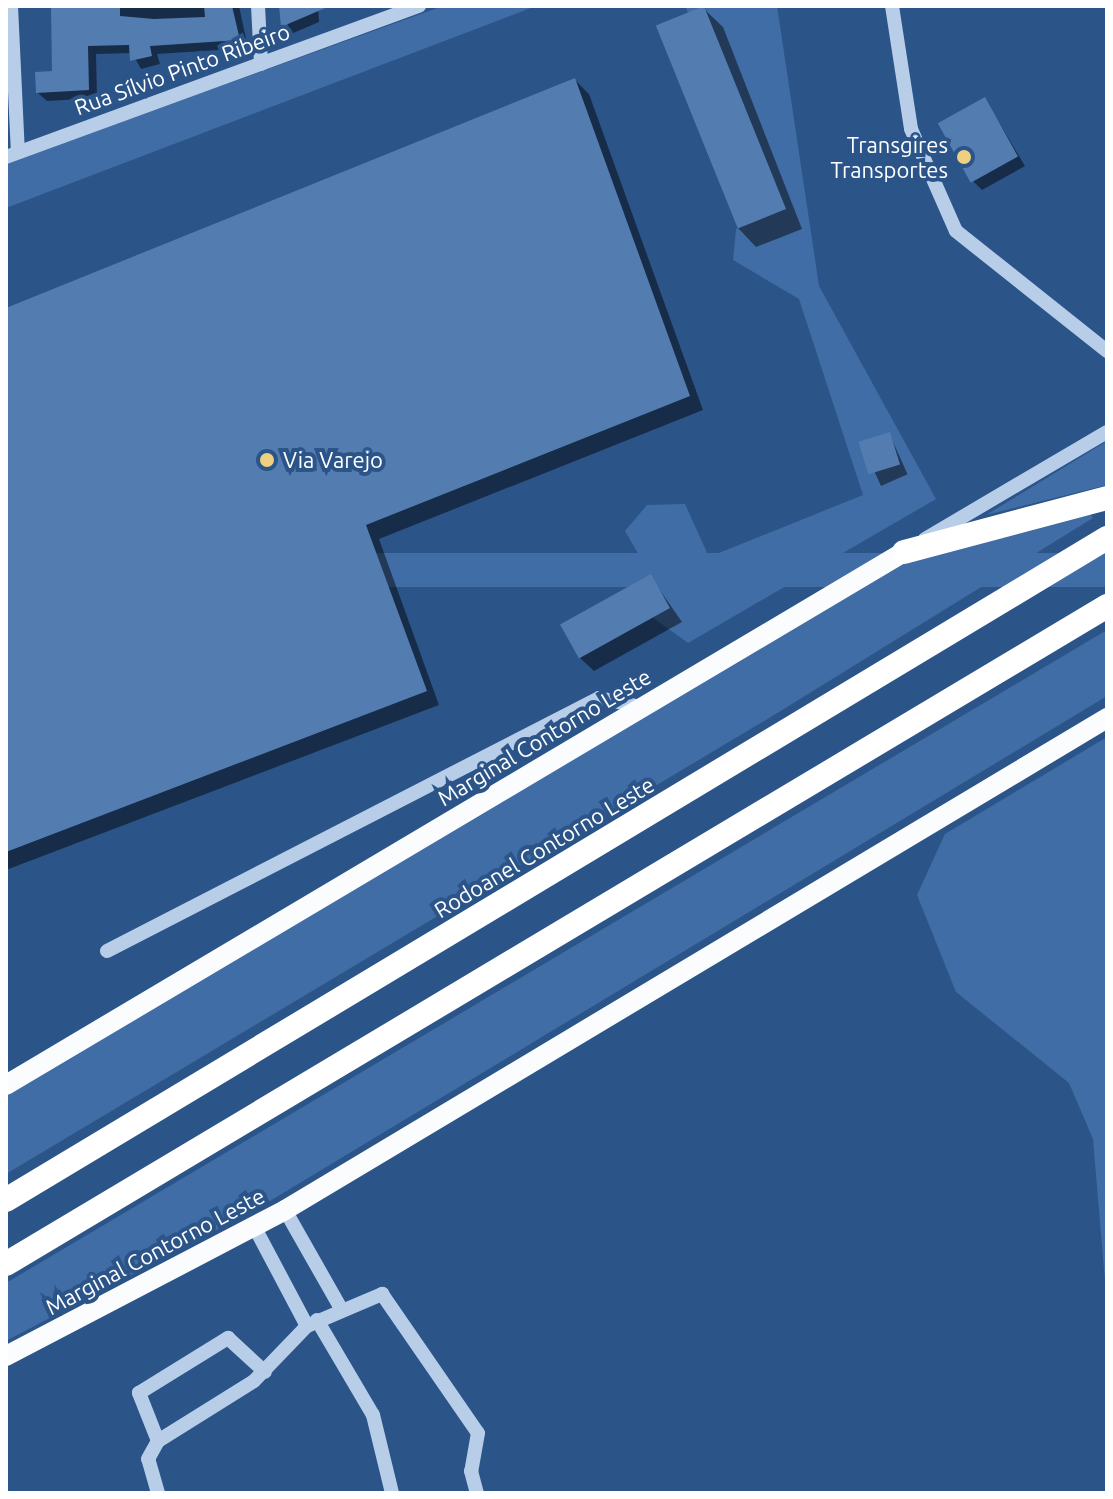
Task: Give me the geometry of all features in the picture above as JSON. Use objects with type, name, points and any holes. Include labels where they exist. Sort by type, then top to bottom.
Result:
[{"type":"highway","points":[[904,552],[1107,498]]},
{"type":"highway","name":"Rodoanel Contorno Leste","points":[[6,1200],[1107,538]]},
{"type":"highway","points":[[6,1264],[1107,606]]},
{"type":"main road","name":"Marginal Contorno Leste","points":[[6,1085],[904,552]]},
{"type":"main road","name":"Marginal Contorno Leste","points":[[6,1356],[285,1210],[1107,718]]},
{"type":"street","points":[[11,6],[12,154]]},
{"type":"street","points":[[258,6],[261,64]]},
{"type":"street","name":"Rua Sílvio Pinto Ribeiro","points":[[12,154],[419,6]]},
{"type":"street","points":[[892,6],[911,129],[956,231],[1107,351]]},
{"type":"street","name":"Marginal Contorno Leste","points":[[904,552],[1107,432]]},
{"type":"street","points":[[107,951],[599,698],[641,707]]},
{"type":"street","points":[[285,1210],[340,1307]]},
{"type":"street","points":[[254,1226],[312,1323],[373,1415],[392,1493]]},
{"type":"street","points":[[158,1493],[148,1459],[158,1441],[265,1372],[312,1323],[340,1307],[382,1294],[397,1307],[478,1433],[470,1479],[477,1493]]},
{"type":"street","points":[[158,1441],[139,1393],[228,1338],[265,1372]]},
{"type":"shaded area","points":[[443,6],[536,6],[6,208],[6,163]]},
{"type":"shaded area","points":[[685,6],[777,6],[819,286],[936,499],[688,643],[652,617],[669,607],[625,531],[647,505],[685,504],[709,557],[863,495],[799,299],[733,260],[736,229],[784,210],[705,7],[688,13]]},
{"type":"shaded area","points":[[1107,441],[1107,485],[986,515]]},
{"type":"shaded area","points":[[1087,509],[1093,518],[779,712],[6,1174],[6,1096],[904,559]]},
{"type":"shaded area","points":[[6,553],[1107,553],[1107,587],[6,587]]},
{"type":"shaded area","points":[[1107,630],[1107,696],[260,1207],[6,1341],[6,1283]]},
{"type":"shaded area","points":[[1107,737],[1107,1305],[1093,1139],[1069,1083],[956,992],[917,895],[945,834]]},
{"type":"building","points":[[120,6],[120,16],[154,19],[205,17],[204,6],[232,6],[240,40],[150,46],[152,56],[130,61],[129,45],[88,46],[89,90],[36,93],[35,72],[52,71],[51,7]]},
{"type":"building","points":[[279,6],[330,6],[281,27]]},
{"type":"building","points":[[704,6],[786,209],[738,229],[656,25]]},
{"type":"building","name":"Via Varejo","points":[[575,78],[690,396],[366,525],[427,691],[6,852],[6,308]]},
{"type":"building","points":[[985,97],[1018,156],[971,183],[938,123]]},
{"type":"building","points":[[890,432],[900,465],[868,474],[858,442]]},
{"type":"building","points":[[651,574],[670,608],[579,659],[560,624]]},
{"type":"place","name":"Transgires Transportes","points":[[964,157]]},
{"type":"place","name":"Via Varejo","points":[[267,460]]}]
